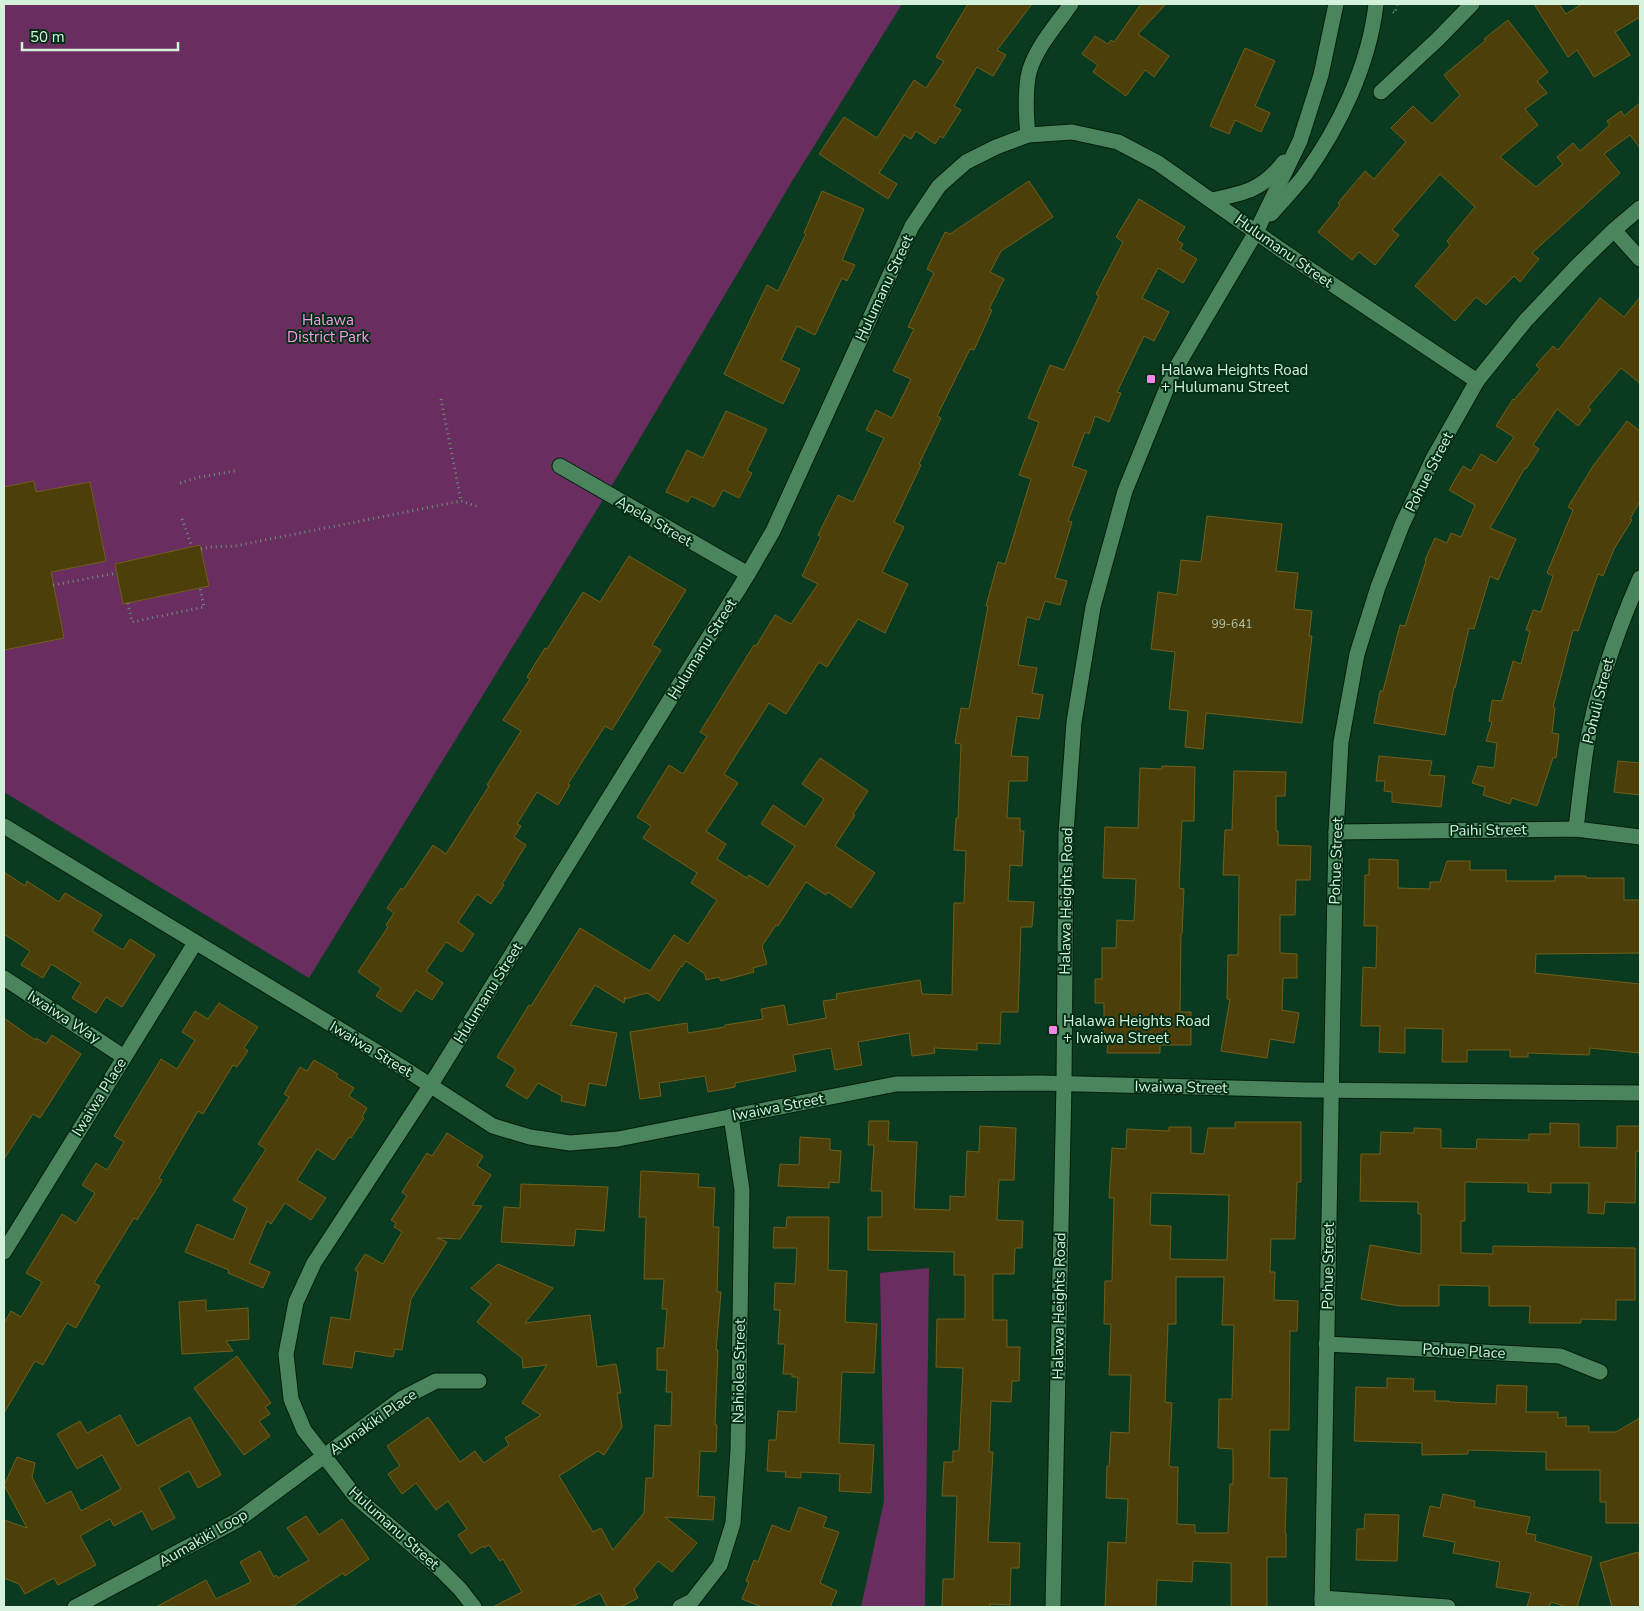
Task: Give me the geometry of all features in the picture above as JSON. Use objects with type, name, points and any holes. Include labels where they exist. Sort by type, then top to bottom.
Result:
[{"type":"street","points":[[1028,135],[1025,107],[1028,75],[1038,52],[1071,4]]},
{"type":"street","points":[[1256,232],[1300,141],[1321,75],[1336,4]]},
{"type":"street","points":[[1256,232],[1303,177],[1338,120],[1357,80],[1368,46],[1376,4]]},
{"type":"street","points":[[1381,92],[1438,39],[1472,4]]},
{"type":"street","name":"Hulumanu Street","points":[[474,1607],[460,1589],[441,1570],[355,1496],[304,1430],[291,1398],[286,1354],[296,1302],[314,1264],[430,1086],[773,531],[912,226],[939,186],[966,162],[996,147],[1028,135],[1072,132],[1118,142],[1158,163],[1256,232],[1477,381]]},
{"type":"street","points":[[1212,200],[1249,192],[1274,175],[1300,141]]},
{"type":"street","name":"Pohue Street","points":[[1322,1603],[1336,832],[1341,742],[1357,654],[1378,587],[1402,525],[1433,459],[1477,381],[1526,320],[1614,230],[1640,208]]},
{"type":"street","points":[[1614,230],[1640,259]]},
{"type":"street","name":"Halawa Heights Road","points":[[1054,1607],[1064,1084],[1066,833],[1074,722],[1093,607],[1125,492],[1173,373],[1256,232]]},
{"type":"street","name":"Apela Street","points":[[560,466],[748,574]]},
{"type":"street","name":"Pohuli Street","points":[[1576,829],[1586,749],[1598,692],[1619,628],[1640,578]]},
{"type":"street","name":"Iwaiwa Street","points":[[4,826],[493,1126],[530,1137],[570,1143],[618,1139],[896,1084],[1064,1084],[1331,1090],[1640,1093]]},
{"type":"street","name":"Paihi Street","points":[[1336,832],[1576,829],[1640,837]]},
{"type":"street","name":"Iwaiwa Place","points":[[4,1252],[195,943]]},
{"type":"street","name":"Iwaiwa Way","points":[[4,978],[124,1056]]},
{"type":"street","name":"Nahiolea Street","points":[[680,1607],[692,1601],[720,1565],[733,1523],[738,1450],[742,1190],[731,1116]]},
{"type":"street","name":"Pohue Place","points":[[1326,1344],[1560,1356],[1600,1372]]},
{"type":"street","name":"Aumakiki Place","points":[[324,1456],[401,1399],[436,1380],[479,1381]]},
{"type":"street","name":"Aumakiki Loop","points":[[75,1607],[238,1520],[324,1456]]},
{"type":"street","points":[[1322,1603],[1448,1607]]},
{"type":"path","points":[[441,399],[461,501]]},
{"type":"path","points":[[180,484],[200,477],[235,471]]},
{"type":"path","points":[[201,549],[210,546],[235,546],[461,501],[479,507]]},
{"type":"path","points":[[182,519],[192,547]]},
{"type":"path","points":[[53,585],[117,573]]},
{"type":"path","points":[[128,603],[132,622],[204,607],[200,588]]},
{"type":"green space","name":"Halawa District Park","points":[[4,4],[902,4],[791,183],[620,472],[309,978],[4,792]]},
{"type":"green space","points":[[929,1268],[925,1607],[861,1607],[884,1501],[880,1273]]},
{"type":"building","points":[[968,4],[1032,4],[997,50],[1006,55],[993,76],[977,67],[954,106],[961,110],[943,138],[940,136],[935,144],[916,131],[911,139],[904,135],[879,173],[897,184],[888,199],[819,154],[844,117],[877,138],[914,80],[926,88],[944,61],[936,57]]},
{"type":"building","points":[[1141,4],[1166,4],[1138,34],[1169,56],[1154,77],[1145,70],[1126,96],[1093,72],[1098,65],[1082,54],[1095,36],[1108,44],[1111,40],[1114,42]]},
{"type":"building","points":[[1534,4],[1559,4],[1566,14],[1582,4],[1640,4],[1640,17],[1615,32],[1630,55],[1594,77],[1577,50],[1568,57]]},
{"type":"building","points":[[1508,20],[1548,72],[1537,81],[1547,93],[1525,109],[1538,125],[1500,157],[1536,187],[1563,164],[1557,157],[1573,143],[1580,151],[1610,125],[1607,121],[1621,111],[1624,116],[1640,103],[1640,148],[1630,135],[1604,154],[1620,173],[1532,253],[1539,259],[1520,282],[1514,276],[1486,305],[1476,297],[1455,321],[1415,286],[1450,245],[1447,241],[1475,207],[1440,174],[1392,230],[1399,235],[1375,265],[1359,252],[1352,260],[1318,232],[1340,205],[1338,203],[1365,171],[1374,179],[1406,142],[1391,128],[1413,106],[1432,124],[1460,95],[1444,75]]},
{"type":"building","points":[[1245,48],[1275,61],[1255,106],[1270,113],[1261,132],[1235,120],[1229,134],[1210,126]]},
{"type":"building","points":[[1029,181],[1053,217],[1001,251],[990,272],[1004,279],[989,309],[992,310],[974,350],[970,349],[937,416],[941,418],[894,522],[904,527],[882,572],[908,584],[885,633],[858,619],[827,667],[819,662],[786,714],[769,703],[724,774],[738,783],[706,831],[726,844],[717,859],[747,878],[749,875],[768,887],[795,846],[761,824],[773,805],[805,827],[824,799],[802,784],[820,758],[868,791],[835,846],[875,873],[851,908],[828,892],[826,895],[806,882],[778,926],[776,925],[762,946],[767,964],[753,968],[754,972],[721,981],[719,977],[706,980],[705,974],[686,961],[659,1001],[647,993],[625,999],[625,997],[624,1003],[595,985],[570,1025],[617,1033],[606,1086],[589,1083],[585,1106],[561,1101],[562,1096],[538,1083],[527,1099],[506,1086],[516,1069],[497,1057],[580,928],[650,971],[674,935],[688,944],[717,900],[691,883],[697,873],[643,838],[651,826],[637,817],[669,765],[683,774],[707,736],[700,732],[775,615],[791,624],[818,584],[802,576],[821,537],[818,535],[838,495],[853,502],[884,438],[866,430],[876,410],[892,418],[911,379],[893,371],[914,329],[908,327],[934,273],[927,269],[945,232],[950,234]]},
{"type":"building","points":[[822,191],[864,209],[842,260],[855,265],[847,281],[842,278],[815,335],[797,326],[781,360],[800,369],[783,404],[724,374],[767,285],[778,291],[806,234],[804,233]]},
{"type":"building","points":[[1139,199],[1185,227],[1177,240],[1183,244],[1180,249],[1197,259],[1183,283],[1158,268],[1142,298],[1169,312],[1154,341],[1144,336],[1117,392],[1121,393],[1109,422],[1095,416],[1089,434],[1085,432],[1072,466],[1087,471],[1068,521],[1072,522],[1055,578],[1067,581],[1060,605],[1045,601],[1039,620],[1027,617],[1018,665],[1037,668],[1032,693],[1043,695],[1039,719],[1017,716],[1011,756],[1028,757],[1027,781],[1009,781],[1007,818],[1020,818],[1020,831],[1024,831],[1022,866],[1010,865],[1008,901],[1034,902],[1032,927],[1021,927],[1018,1012],[1001,1012],[1000,1044],[977,1043],[977,1050],[934,1048],[935,1053],[912,1056],[909,1033],[858,1042],[862,1065],[835,1070],[831,1048],[793,1055],[796,1071],[735,1083],[735,1087],[708,1092],[705,1076],[659,1083],[661,1096],[640,1099],[630,1032],[687,1023],[688,1033],[725,1027],[725,1025],[763,1019],[761,1009],[784,1005],[788,1025],[826,1018],[823,1001],[837,999],[836,994],[920,980],[922,994],[952,995],[954,903],[964,903],[966,851],[954,850],[956,818],[958,818],[961,744],[955,743],[961,708],[969,709],[988,606],[986,606],[998,562],[1005,564],[1031,479],[1019,475],[1039,422],[1028,418],[1050,365],[1064,370],[1099,296],[1096,294],[1123,242],[1116,237]]},
{"type":"building","points":[[1640,297],[1640,383],[1621,368],[1588,407],[1591,410],[1578,426],[1557,409],[1533,445],[1539,449],[1525,468],[1490,528],[1516,539],[1498,580],[1490,576],[1474,629],[1469,628],[1454,687],[1445,735],[1374,723],[1380,691],[1383,691],[1400,625],[1405,626],[1425,560],[1435,538],[1447,543],[1451,533],[1461,537],[1475,505],[1449,490],[1463,466],[1471,471],[1481,454],[1496,463],[1514,437],[1496,426],[1513,399],[1540,369],[1536,365],[1553,346],[1558,350],[1600,298],[1624,317]]},
{"type":"building","points":[[726,411],[767,429],[747,471],[752,473],[739,498],[723,490],[714,507],[691,496],[688,502],[666,492],[687,450],[703,458]]},
{"type":"building","points":[[1627,421],[1640,431],[1640,501],[1630,519],[1632,520],[1614,549],[1603,576],[1598,574],[1578,631],[1573,630],[1553,707],[1555,708],[1552,733],[1559,734],[1556,758],[1553,758],[1537,806],[1512,798],[1510,804],[1483,795],[1485,787],[1472,783],[1478,766],[1494,768],[1497,743],[1486,741],[1492,722],[1489,721],[1492,700],[1502,701],[1513,661],[1521,664],[1530,631],[1526,630],[1533,610],[1541,612],[1553,576],[1547,573],[1573,510],[1568,507],[1593,466]]},
{"type":"building","points":[[34,481],[36,492],[90,482],[106,561],[51,572],[64,638],[4,650],[4,487]]},
{"type":"building","points":[[1207,516],[1282,524],[1276,571],[1298,573],[1294,609],[1312,611],[1309,636],[1312,636],[1302,723],[1206,713],[1203,749],[1185,747],[1188,711],[1169,709],[1175,652],[1151,649],[1158,592],[1177,595],[1181,560],[1201,562]]},
{"type":"building","points":[[200,545],[209,586],[123,604],[115,564]]},
{"type":"building","points":[[629,556],[686,590],[652,645],[661,650],[612,730],[605,726],[568,784],[570,785],[558,805],[537,792],[517,824],[521,826],[514,837],[526,845],[502,884],[504,885],[491,904],[477,894],[458,922],[474,934],[462,952],[446,942],[426,971],[443,983],[432,1000],[416,990],[401,1012],[376,996],[381,988],[358,972],[388,927],[386,925],[394,913],[387,908],[401,888],[403,890],[433,845],[446,854],[521,731],[503,720],[530,679],[527,677],[583,592],[600,602]]},
{"type":"building","points":[[1379,756],[1432,761],[1429,775],[1445,776],[1441,807],[1392,802],[1392,792],[1384,791],[1385,781],[1376,781]]},
{"type":"building","points":[[1618,761],[1640,763],[1640,795],[1614,792]]},
{"type":"building","points":[[1162,766],[1195,767],[1194,821],[1182,821],[1179,888],[1184,889],[1181,934],[1180,1012],[1191,1012],[1191,1045],[1160,1045],[1160,1053],[1107,1053],[1108,1041],[1104,1041],[1104,1003],[1095,1003],[1095,979],[1102,979],[1102,948],[1116,948],[1117,920],[1134,921],[1136,879],[1103,878],[1105,827],[1138,828],[1140,768],[1162,769]]},
{"type":"building","points":[[1234,771],[1286,772],[1285,796],[1276,796],[1278,845],[1311,846],[1310,880],[1296,880],[1295,915],[1280,915],[1280,953],[1297,954],[1297,978],[1283,978],[1282,1010],[1299,1013],[1294,1043],[1270,1039],[1267,1058],[1221,1051],[1230,999],[1227,999],[1228,955],[1238,955],[1239,875],[1223,875],[1225,830],[1232,830]]},
{"type":"building","points":[[1369,859],[1398,860],[1398,888],[1430,889],[1430,882],[1440,882],[1447,861],[1470,861],[1470,870],[1506,870],[1506,881],[1555,881],[1555,876],[1624,878],[1624,900],[1640,900],[1640,953],[1536,954],[1535,973],[1640,984],[1640,1053],[1590,1048],[1589,1055],[1528,1053],[1528,1057],[1510,1057],[1510,1050],[1467,1050],[1467,1062],[1442,1062],[1443,1029],[1405,1028],[1405,1053],[1379,1052],[1380,1026],[1361,1026],[1363,967],[1376,968],[1377,926],[1364,926],[1365,875],[1369,875]]},
{"type":"building","points":[[4,872],[25,886],[27,881],[59,902],[65,893],[102,915],[92,931],[123,950],[130,939],[155,955],[122,1007],[106,997],[96,1013],[72,998],[81,983],[51,964],[43,978],[21,965],[30,951],[4,934]]},
{"type":"building","points":[[219,1003],[258,1027],[244,1048],[248,1051],[237,1067],[233,1065],[203,1114],[198,1111],[159,1178],[162,1180],[137,1220],[134,1218],[94,1283],[100,1286],[76,1328],[67,1323],[43,1365],[35,1361],[4,1413],[4,1323],[11,1311],[21,1317],[42,1282],[26,1273],[62,1214],[76,1223],[95,1193],[82,1185],[96,1163],[107,1170],[124,1142],[114,1136],[161,1059],[177,1069],[195,1040],[182,1032],[195,1011],[208,1019]]},
{"type":"building","points":[[4,1018],[35,1040],[36,1038],[46,1044],[52,1035],[81,1054],[40,1118],[33,1114],[4,1159]]},
{"type":"building","points":[[314,1060],[338,1074],[336,1077],[354,1088],[349,1096],[367,1108],[362,1117],[364,1118],[334,1160],[317,1149],[297,1180],[326,1198],[311,1220],[285,1203],[271,1224],[267,1221],[249,1263],[270,1272],[263,1288],[228,1273],[229,1270],[185,1252],[197,1224],[233,1240],[247,1208],[233,1200],[266,1149],[258,1144],[289,1097],[284,1094],[300,1067],[307,1071]]},
{"type":"building","points":[[869,1121],[889,1121],[888,1141],[917,1142],[914,1209],[950,1210],[950,1196],[965,1197],[967,1151],[979,1152],[980,1126],[1016,1128],[1014,1180],[999,1180],[997,1220],[1023,1221],[1022,1248],[1015,1248],[1014,1274],[993,1274],[993,1320],[1007,1320],[1007,1347],[1020,1347],[1019,1381],[1012,1381],[1011,1402],[991,1401],[989,1452],[993,1452],[988,1542],[1020,1543],[1019,1568],[1011,1568],[1010,1605],[990,1604],[990,1607],[942,1607],[943,1579],[954,1579],[957,1496],[942,1496],[944,1462],[953,1462],[953,1451],[959,1451],[963,1368],[936,1367],[937,1319],[965,1319],[965,1275],[954,1275],[954,1252],[868,1250],[868,1217],[882,1217],[882,1191],[871,1191],[874,1145],[868,1145]]},
{"type":"building","points":[[1235,1122],[1301,1122],[1301,1182],[1297,1182],[1295,1239],[1271,1239],[1270,1272],[1275,1272],[1274,1300],[1298,1301],[1297,1331],[1290,1331],[1289,1430],[1270,1430],[1269,1478],[1287,1478],[1286,1557],[1267,1557],[1267,1607],[1231,1607],[1231,1563],[1193,1561],[1192,1582],[1157,1580],[1156,1607],[1105,1607],[1108,1542],[1126,1543],[1128,1499],[1106,1498],[1111,1432],[1129,1433],[1131,1375],[1109,1375],[1111,1324],[1104,1324],[1105,1281],[1112,1281],[1114,1198],[1109,1198],[1112,1148],[1126,1149],[1127,1129],[1169,1131],[1169,1127],[1191,1127],[1191,1153],[1204,1154],[1208,1128],[1235,1128]],"holes":[[[1151,1193],[1229,1195],[1227,1260],[1170,1259],[1171,1226],[1150,1225]],[[1176,1277],[1224,1277],[1222,1325],[1234,1325],[1232,1399],[1219,1399],[1218,1448],[1233,1449],[1233,1484],[1230,1484],[1228,1533],[1195,1533],[1195,1525],[1177,1524],[1178,1467],[1171,1467],[1169,1465],[1172,1403],[1165,1402],[1168,1324],[1176,1324]]]},
{"type":"building","points":[[1550,1123],[1579,1124],[1579,1147],[1617,1148],[1617,1126],[1640,1126],[1640,1151],[1636,1151],[1635,1203],[1605,1202],[1604,1214],[1588,1213],[1589,1183],[1551,1183],[1551,1193],[1528,1192],[1528,1183],[1465,1182],[1465,1221],[1461,1221],[1461,1253],[1493,1254],[1493,1246],[1635,1248],[1635,1300],[1616,1300],[1616,1320],[1581,1319],[1581,1323],[1529,1323],[1530,1306],[1489,1306],[1489,1286],[1439,1285],[1439,1306],[1400,1306],[1361,1299],[1370,1245],[1421,1254],[1421,1214],[1418,1214],[1418,1202],[1360,1201],[1361,1154],[1380,1154],[1381,1132],[1414,1133],[1414,1128],[1441,1129],[1441,1148],[1476,1149],[1477,1139],[1529,1140],[1529,1134],[1550,1134]]},
{"type":"building","points":[[447,1133],[483,1156],[477,1166],[491,1175],[472,1205],[482,1206],[460,1239],[437,1238],[447,1242],[411,1299],[402,1350],[395,1349],[393,1357],[355,1351],[352,1368],[323,1364],[331,1317],[350,1320],[358,1272],[355,1270],[365,1254],[383,1264],[402,1232],[394,1227],[396,1223],[391,1220],[407,1196],[402,1192],[427,1153],[432,1156]]},
{"type":"building","points":[[800,1137],[830,1139],[830,1150],[841,1151],[839,1183],[829,1182],[829,1188],[778,1186],[780,1164],[799,1165]]},
{"type":"building","points":[[641,1171],[699,1174],[698,1187],[715,1188],[713,1227],[719,1227],[717,1292],[721,1292],[716,1350],[718,1350],[715,1425],[717,1425],[716,1452],[700,1451],[698,1496],[715,1497],[713,1520],[665,1517],[697,1543],[672,1572],[658,1561],[634,1589],[638,1598],[621,1607],[607,1607],[600,1593],[571,1607],[493,1607],[522,1592],[503,1559],[500,1561],[489,1545],[484,1548],[483,1546],[471,1554],[458,1535],[467,1529],[448,1501],[436,1510],[416,1483],[402,1494],[388,1474],[400,1466],[387,1446],[428,1417],[460,1462],[475,1451],[484,1463],[509,1445],[505,1438],[541,1415],[522,1403],[547,1365],[523,1368],[522,1358],[477,1322],[491,1304],[471,1288],[498,1264],[553,1288],[525,1323],[590,1315],[597,1367],[616,1364],[621,1393],[617,1393],[622,1427],[604,1455],[598,1451],[559,1476],[593,1532],[601,1528],[613,1550],[644,1513],[646,1478],[653,1478],[655,1425],[671,1426],[672,1392],[666,1392],[667,1370],[657,1370],[657,1348],[664,1348],[667,1309],[662,1309],[664,1279],[644,1279],[646,1217],[639,1217]]},
{"type":"building","points":[[521,1184],[608,1187],[604,1231],[576,1229],[574,1246],[501,1242],[504,1207],[520,1208]]},
{"type":"building","points":[[787,1217],[829,1217],[828,1270],[847,1271],[845,1322],[877,1324],[874,1373],[842,1372],[839,1443],[874,1445],[871,1493],[839,1491],[840,1474],[801,1472],[801,1478],[785,1477],[786,1472],[767,1471],[769,1440],[776,1440],[778,1411],[796,1412],[798,1377],[792,1377],[792,1374],[783,1374],[785,1344],[778,1344],[780,1310],[774,1310],[775,1283],[795,1284],[797,1248],[773,1248],[774,1227],[786,1228]]},
{"type":"building","points":[[206,1300],[206,1311],[248,1308],[249,1339],[226,1341],[233,1351],[182,1354],[179,1302]]},
{"type":"building","points":[[237,1356],[271,1403],[265,1407],[270,1414],[259,1421],[270,1436],[244,1455],[194,1388]]},
{"type":"building","points":[[1387,1378],[1414,1379],[1413,1391],[1435,1391],[1435,1401],[1449,1402],[1496,1404],[1497,1385],[1527,1386],[1526,1412],[1558,1412],[1558,1418],[1566,1417],[1566,1426],[1589,1426],[1589,1432],[1616,1432],[1640,1418],[1640,1523],[1606,1523],[1606,1502],[1600,1502],[1600,1470],[1546,1470],[1546,1452],[1468,1450],[1468,1454],[1422,1455],[1422,1443],[1354,1441],[1356,1387],[1387,1388]]},
{"type":"building","points":[[120,1415],[137,1446],[190,1417],[221,1475],[198,1488],[189,1471],[159,1488],[175,1518],[152,1530],[142,1511],[114,1526],[110,1519],[80,1536],[96,1565],[58,1585],[54,1578],[25,1594],[19,1584],[4,1578],[4,1520],[27,1528],[4,1485],[17,1457],[35,1463],[32,1477],[46,1504],[71,1491],[81,1511],[121,1489],[102,1455],[77,1469],[57,1434],[80,1421],[87,1433]]},
{"type":"building","points":[[1443,1494],[1475,1501],[1474,1507],[1530,1517],[1526,1533],[1536,1535],[1535,1541],[1592,1557],[1577,1607],[1567,1607],[1551,1602],[1549,1607],[1527,1607],[1531,1593],[1496,1587],[1500,1562],[1453,1553],[1455,1542],[1423,1536],[1430,1506],[1440,1508]]},
{"type":"building","points":[[799,1507],[827,1517],[823,1527],[839,1532],[820,1583],[837,1591],[830,1607],[762,1607],[742,1599],[749,1582],[746,1581],[754,1560],[758,1562],[772,1525],[790,1532]]},
{"type":"building","points":[[1365,1514],[1399,1515],[1397,1561],[1356,1560],[1357,1529],[1364,1529]]},
{"type":"building","points":[[306,1516],[319,1535],[342,1519],[369,1559],[345,1576],[343,1573],[292,1607],[156,1607],[206,1580],[216,1599],[251,1582],[240,1562],[260,1551],[274,1577],[276,1575],[278,1578],[309,1560],[287,1528]]},
{"type":"building","points":[[1638,1552],[1640,1561],[1640,1607],[1612,1607],[1600,1563]]},
{"type":"place","name":"Halawa Heights Road + Hulumanu Street","points":[[1151,379]]},
{"type":"place","name":"Halawa Heights Road + Iwaiwa Street","points":[[1053,1030]]}]
